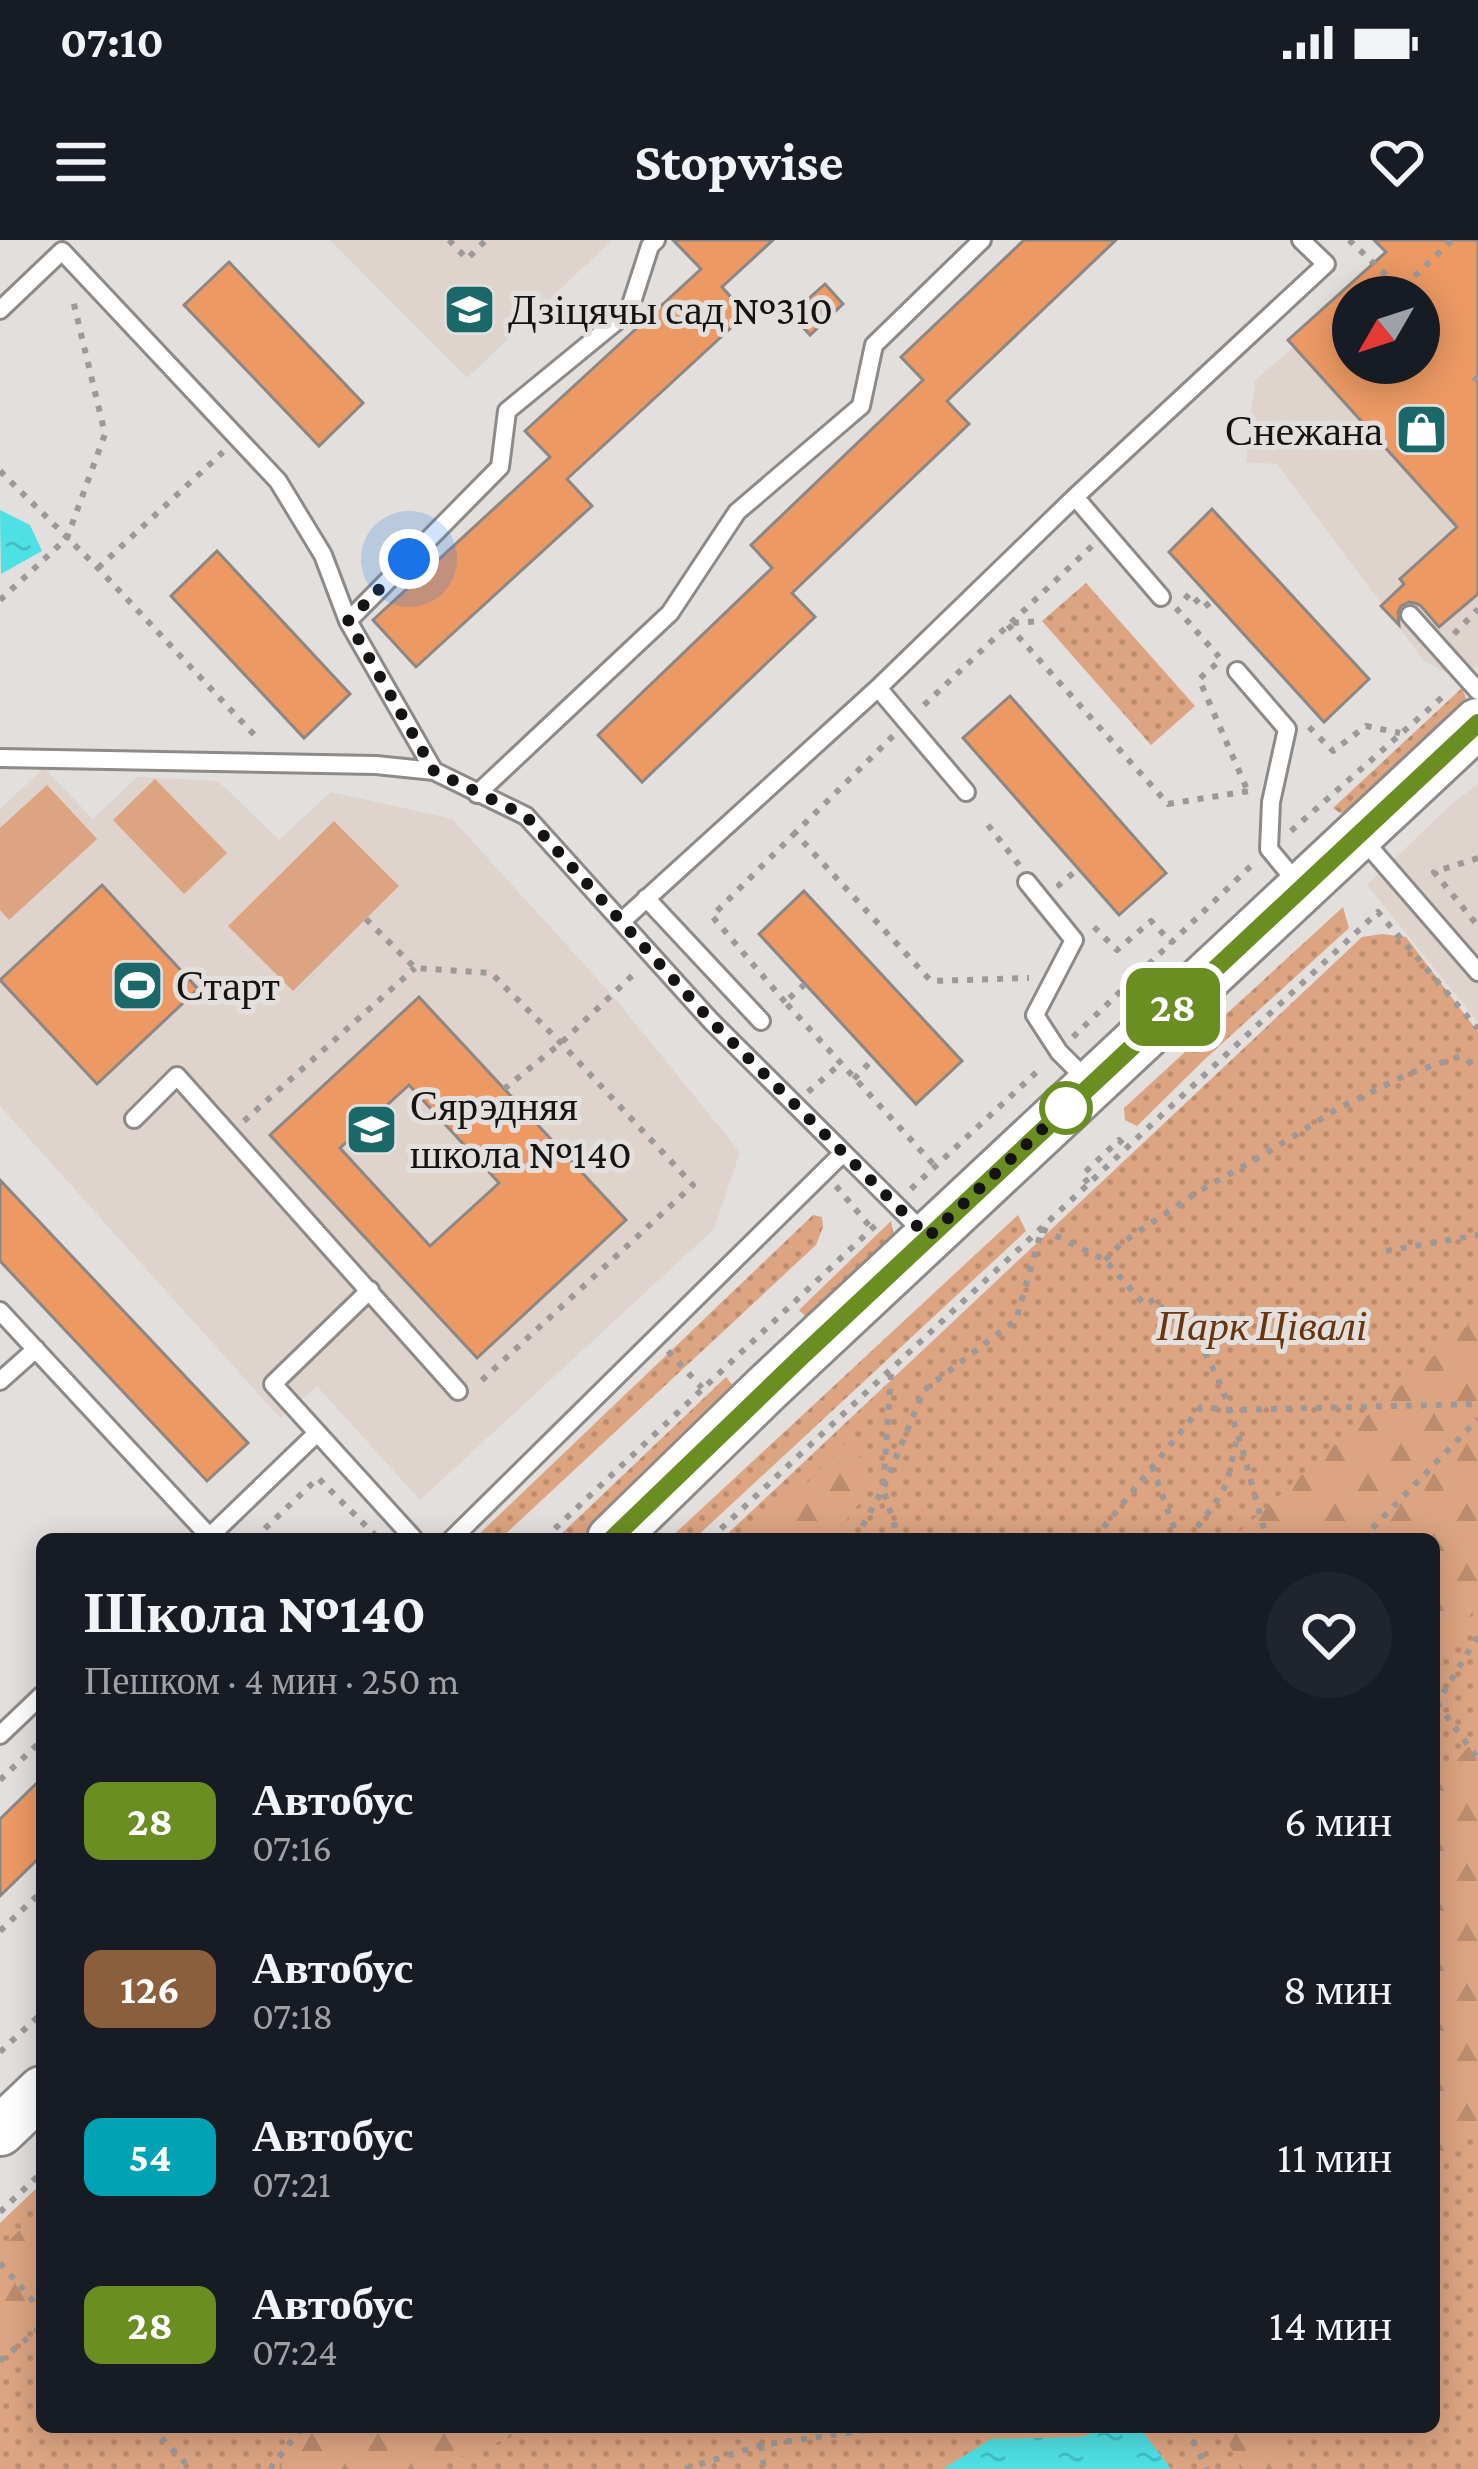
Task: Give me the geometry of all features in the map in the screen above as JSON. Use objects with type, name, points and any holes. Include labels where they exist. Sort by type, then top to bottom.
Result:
[{"type":"main road","points":[[617,1533],[912,1220],[1075,1068],[1302,888],[1359,835],[1474,697]]},
{"type":"main road","points":[[0,2131],[36,2096]]},
{"type":"lane","points":[[477,794],[670,613],[737,512],[861,406],[874,346],[982,240]]},
{"type":"lane","points":[[622,921],[878,688],[1326,264],[1301,240]]},
{"type":"lane","points":[[348,621],[500,467],[507,411],[629,311],[652,242]]},
{"type":"lane","points":[[0,310],[62,251],[238,437],[278,481],[323,555],[348,621],[434,771]]},
{"type":"lane","points":[[1075,497],[1161,597]]},
{"type":"lane","points":[[1410,615],[1474,697]]},
{"type":"lane","points":[[1237,671],[1287,729],[1270,802],[1269,849],[1302,888]]},
{"type":"lane","points":[[878,688],[966,792]]},
{"type":"lane","points":[[0,758],[376,765],[434,771],[526,816],[711,1021],[912,1220]]},
{"type":"lane","points":[[1359,835],[1478,972]]},
{"type":"lane","points":[[1028,880],[1074,940],[1035,1015],[1075,1068]]},
{"type":"lane","points":[[646,898],[760,1021]]},
{"type":"lane","points":[[134,1119],[177,1076],[458,1390]]},
{"type":"lane","points":[[458,1533],[843,1153]]},
{"type":"lane","points":[[370,1290],[273,1384],[408,1533]]},
{"type":"lane","points":[[0,1311],[203,1533]]},
{"type":"lane","points":[[0,1381],[36,1348]]},
{"type":"lane","points":[[213,1533],[316,1434]]},
{"type":"lane","points":[[0,1735],[36,1701]]},
{"type":"path","points":[[449,240],[466,259],[486,240]]},
{"type":"path","points":[[1348,240],[1402,289],[1452,240]]},
{"type":"path","points":[[0,600],[67,538],[105,434],[62,251]]},
{"type":"path","points":[[1478,377],[1473,381],[1478,387]]},
{"type":"path","points":[[98,568],[238,437]]},
{"type":"path","points":[[2,475],[98,568],[283,766]]},
{"type":"path","points":[[934,1165],[712,916],[1106,533]]},
{"type":"path","points":[[1213,600],[1203,608],[1190,593],[1176,608],[1221,659],[1199,679],[1249,791],[1249,810]]},
{"type":"path","points":[[1453,633],[1478,609]]},
{"type":"path","points":[[1009,624],[1042,621]]},
{"type":"path","points":[[1009,624],[1168,804],[1249,791]]},
{"type":"path","points":[[550,1533],[702,1388],[912,1220],[934,1165],[1075,1068],[1172,943],[1249,867],[1400,733],[1474,697]]},
{"type":"path","points":[[1307,724],[1333,751],[1366,726],[1400,733]]},
{"type":"path","points":[[988,825],[1028,880]]},
{"type":"path","points":[[795,833],[932,981],[1042,978]]},
{"type":"path","points":[[1249,848],[1249,867]]},
{"type":"path","points":[[1478,858],[1434,872],[1478,926]]},
{"type":"path","points":[[1071,898],[1059,885],[1078,869]]},
{"type":"path","points":[[1082,912],[1094,926]]},
{"type":"path","points":[[716,1533],[1378,912],[1478,1029]]},
{"type":"path","points":[[366,919],[415,968],[491,973],[693,1185],[481,1382]]},
{"type":"path","points":[[1134,936],[1151,921],[1172,943]]},
{"type":"path","points":[[242,1123],[415,968]]},
{"type":"path","points":[[504,1089],[638,971]]},
{"type":"path","points":[[785,1002],[805,984]]},
{"type":"path","points":[[1105,1260],[1199,1191],[1377,1087],[1461,1056],[1478,1069]]},
{"type":"path","points":[[854,1078],[874,1058]]},
{"type":"path","points":[[1042,1229],[1105,1260],[1145,1306],[1155,1299],[1180,1333],[1189,1327],[1205,1350],[1229,1410],[1265,1533]]},
{"type":"path","points":[[858,1533],[883,1489],[924,1390],[1016,1320],[1042,1229]]},
{"type":"path","points":[[1386,1252],[1478,1235]]},
{"type":"path","points":[[656,1339],[702,1388]]},
{"type":"path","points":[[891,1370],[883,1489],[897,1533]]},
{"type":"path","points":[[1099,1533],[1201,1408],[1478,1404]]},
{"type":"path","points":[[1367,1533],[1478,1419]]},
{"type":"path","points":[[1193,1533],[1227,1483],[1237,1439]]},
{"type":"path","points":[[1152,1466],[1176,1533]]},
{"type":"path","points":[[260,1533],[318,1478],[373,1533]]},
{"type":"path","points":[[1440,1697],[1478,1636]]},
{"type":"path","points":[[1440,1711],[1478,1760]]},
{"type":"path","points":[[0,1780],[36,1746]]},
{"type":"path","points":[[0,1931],[36,1897]]},
{"type":"path","points":[[0,2052],[36,2019]]},
{"type":"path","points":[[0,2212],[36,2178]]},
{"type":"path","points":[[0,2263],[36,2305]]},
{"type":"path","points":[[0,2361],[36,2331]]},
{"type":"path","points":[[157,2433],[191,2469]]},
{"type":"path","points":[[270,2469],[297,2433]]},
{"type":"path","points":[[685,2469],[760,2445],[847,2433]]},
{"type":"path","points":[[1189,2433],[1208,2469]]},
{"type":"path","points":[[760,2445],[764,2469]]},
{"type":"shaded area","name":"Дзіцячы сад №310","points":[[330,240],[612,240],[467,378]]},
{"type":"shaded area","points":[[1478,240],[1478,665],[1466,677],[1478,689],[1424,661],[1277,464],[1246,462],[1255,380],[1332,315],[1332,384],[1440,384],[1440,277]]},
{"type":"shaded area","name":"Сярэдняя школа №140","points":[[44,768],[93,819],[137,777],[218,781],[279,840],[331,792],[452,819],[612,995],[740,1152],[714,1229],[420,1500],[317,1386],[280,1418],[0,1106],[0,809]]},
{"type":"shaded area","points":[[1478,784],[1478,1022],[1367,885]]},
{"type":"green space","points":[[1086,583],[1195,706],[1151,745],[1042,621]]},
{"type":"green space","points":[[1462,688],[1463,704],[1346,812],[1333,808]]},
{"type":"green space","points":[[155,779],[227,853],[184,894],[113,820]]},
{"type":"green space","points":[[47,785],[97,839],[9,920],[0,910],[0,828]]},
{"type":"green space","points":[[334,821],[399,886],[293,991],[228,926]]},
{"type":"green space","points":[[1343,907],[1349,928],[1137,1126],[1125,1120],[1124,1108]]},
{"type":"green space","name":"Парк Цівалі","points":[[1362,937],[1406,937],[1478,1032],[1478,2469],[0,2469],[0,2223],[36,2189],[36,2433],[1440,2433],[1440,1533],[728,1533]]},
{"type":"green space","points":[[813,1215],[822,1217],[816,1245],[506,1533],[480,1533]]},
{"type":"green space","points":[[1018,1215],[1026,1231],[700,1533],[675,1533]]},
{"type":"green space","points":[[891,1221],[895,1242],[817,1328],[799,1310]]},
{"type":"green space","points":[[1478,1316],[1478,1602],[1440,1666],[1440,1533],[1238,1533]]},
{"type":"green space","points":[[726,1377],[740,1394],[595,1533],[562,1533]]},
{"type":"green space","points":[[847,1442],[867,1466],[870,1489],[837,1533],[748,1533]]},
{"type":"green space","points":[[1478,1736],[1478,2123],[1440,2170],[1440,1779]]},
{"type":"green space","points":[[36,2215],[36,2323],[0,2359],[0,2249]]},
{"type":"green space","points":[[301,2433],[521,2433],[428,2469],[279,2469]]},
{"type":"green space","points":[[1222,2433],[1283,2433],[1279,2469],[1243,2469]]},
{"type":"water","points":[[0,510],[30,525],[42,551],[1,574]]},
{"type":"water","points":[[1144,2433],[1171,2469],[943,2469],[991,2439]]},
{"type":"building","points":[[673,240],[773,240],[722,287],[746,314],[567,479],[592,506],[416,667],[373,620],[550,457],[525,431],[701,269]]},
{"type":"building","points":[[1024,240],[1116,240],[947,401],[969,424],[792,593],[815,617],[642,782],[598,735],[772,568],[751,545],[923,380],[901,357]]},
{"type":"building","points":[[1374,240],[1478,240],[1478,594],[1439,627],[1415,603],[1401,606],[1399,625],[1381,606],[1404,584],[1400,579],[1457,527],[1288,340],[1332,300],[1332,384],[1440,384],[1440,276],[1359,276],[1386,252]]},
{"type":"building","points":[[229,262],[363,403],[319,446],[184,305]]},
{"type":"building","points":[[825,284],[843,304],[810,335],[791,314]]},
{"type":"building","points":[[1212,509],[1369,679],[1324,722],[1169,552]]},
{"type":"building","points":[[217,551],[350,694],[304,738],[171,596]]},
{"type":"building","points":[[1010,696],[1166,873],[1119,915],[963,738]]},
{"type":"building","points":[[102,885],[198,989],[97,1084],[0,980]]},
{"type":"building","points":[[804,891],[962,1061],[916,1104],[759,934]]},
{"type":"building","points":[[419,997],[626,1220],[477,1358],[270,1135]],"holes":[[[409,1085],[499,1183],[430,1246],[340,1148]]]},
{"type":"building","points":[[0,1180],[248,1443],[207,1481],[0,1261]]},
{"type":"building","points":[[36,1784],[36,1861],[0,1896],[0,1819]]},
{"type":"bus line","name":"28","points":[[618,1533],[1478,723]]},
{"type":"place","name":"Дзіцячы сад №310","points":[[469,309]]},
{"type":"place","name":"Снежана","points":[[1422,430]]},
{"type":"place","name":"Старт","points":[[137,985]]},
{"type":"place","name":"Сярэдняя школа №140","points":[[371,1129]]},
{"type":"route","points":[[409,559],[348,621],[434,771],[526,816],[711,1021],[928,1237],[1066,1108]]}]
